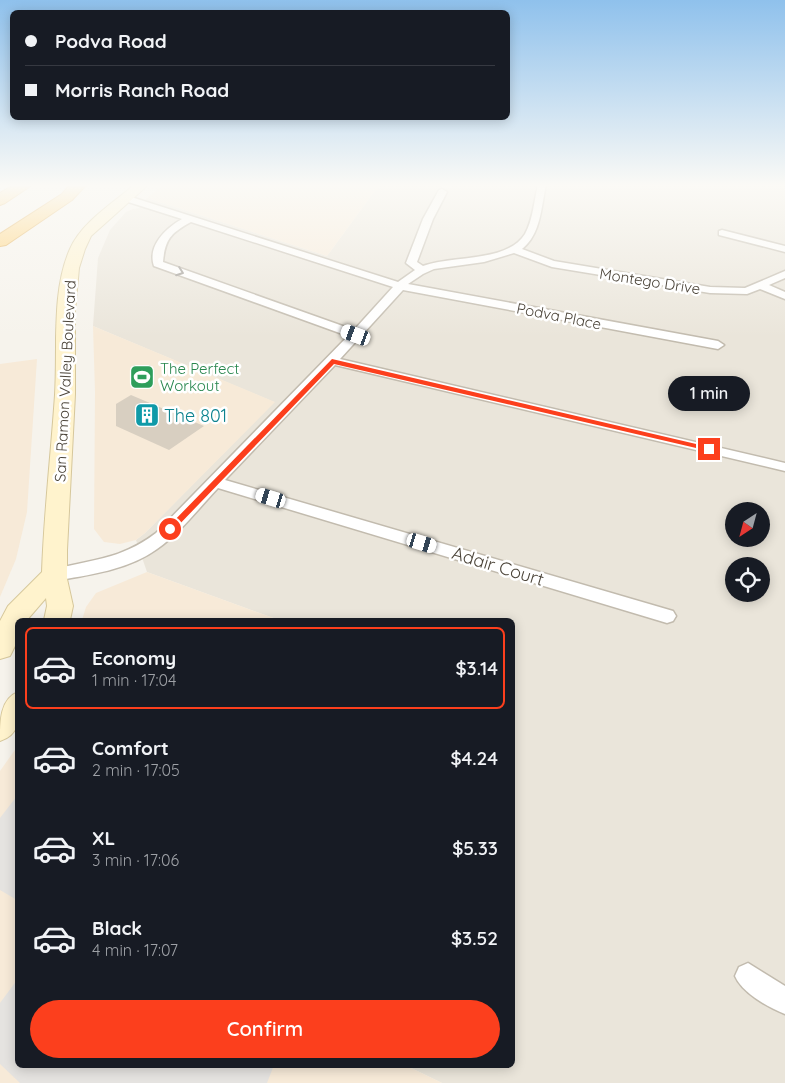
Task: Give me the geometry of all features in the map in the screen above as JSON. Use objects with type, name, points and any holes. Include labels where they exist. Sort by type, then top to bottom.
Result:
[{"type":"main road","name":"San Ramon Valley Boulevard","points":[[58,618],[62,608],[54,575],[66,391],[65,348],[71,268],[84,236]]},
{"type":"main road","points":[[0,649],[17,613],[54,575]]},
{"type":"main road","points":[[0,729],[15,707]]},
{"type":"street","points":[[165,236],[159,246],[158,264],[356,335]]},
{"type":"street","name":"Podva Place","points":[[241,236],[400,286],[718,345]]},
{"type":"street","points":[[422,236],[411,263],[423,270]]},
{"type":"street","points":[[54,575],[108,565],[152,546],[332,361],[400,286],[414,274],[432,266],[503,254],[515,250],[524,243],[529,236]]},
{"type":"street","points":[[732,236],[785,249]]},
{"type":"street","name":"Montego Drive","points":[[515,250],[559,266],[710,290],[747,291],[785,274]]},
{"type":"street","points":[[761,286],[785,296]]},
{"type":"street","points":[[332,361],[785,467]]},
{"type":"street","name":"Adair Court","points":[[214,482],[667,616]]},
{"type":"street","points":[[748,976],[785,1001]]},
{"type":"shaded area","points":[[108,236],[264,236],[327,256],[342,236],[785,236],[785,1083],[442,1083],[411,1068],[515,1068],[515,618],[274,618],[147,572],[136,540],[274,402],[93,326],[98,258]]},
{"type":"shaded area","points":[[264,236],[342,236],[327,256]]},
{"type":"shaded area","points":[[93,326],[275,402],[145,533],[136,540],[120,544],[104,542],[94,529],[95,392]]},
{"type":"shaded area","points":[[37,359],[27,512],[16,559],[0,597],[0,364]]},
{"type":"shaded area","points":[[147,572],[274,618],[83,618],[86,607],[96,593]]},
{"type":"shaded area","points":[[15,750],[15,1068],[411,1068],[442,1083],[0,1083],[0,771]]},
{"type":"shaded area","points":[[15,799],[15,899],[0,890],[0,818]]},
{"type":"shaded area","points":[[15,983],[15,1068],[273,1068],[267,1083],[20,1083],[0,1064],[0,1003]]},
{"type":"building","name":"The 801","points":[[131,395],[204,426],[169,450],[116,426],[116,404]]},
{"type":"place","name":"The Perfect Workout","points":[[142,377]]},
{"type":"place","name":"The 801","points":[[147,415]]},
{"type":"route","points":[[170,529],[332,361],[709,449]]}]
